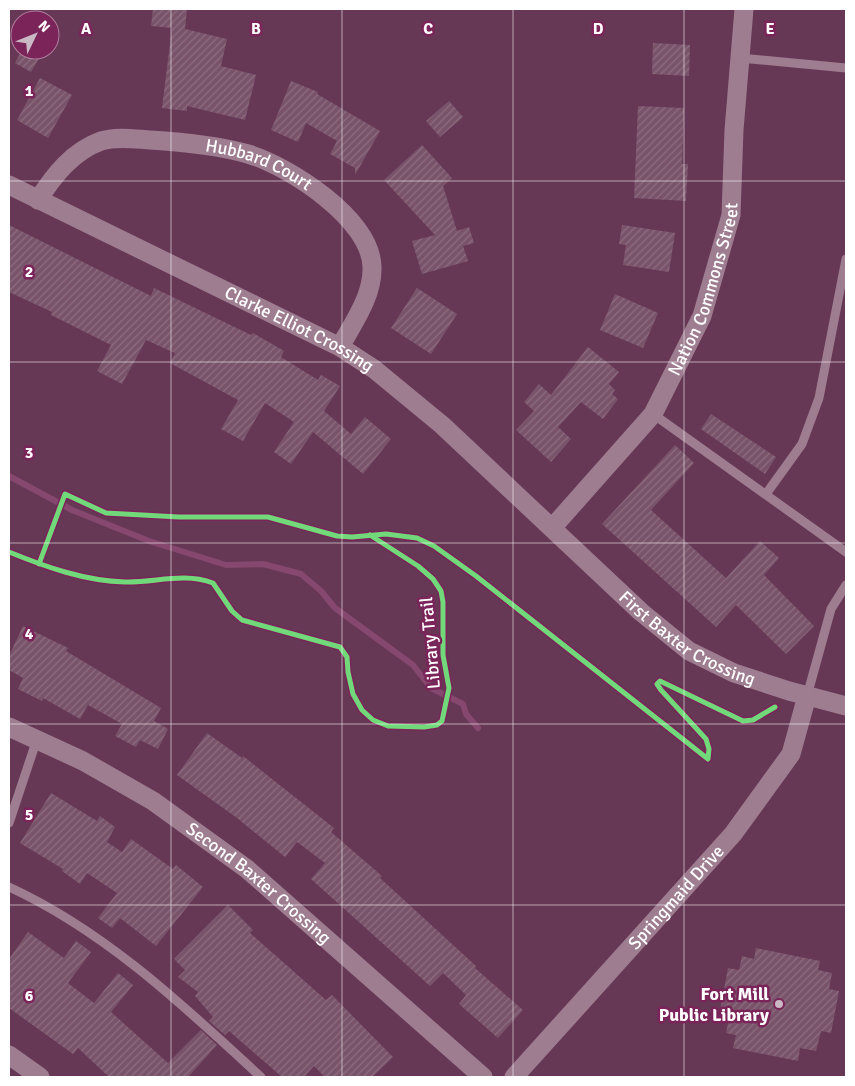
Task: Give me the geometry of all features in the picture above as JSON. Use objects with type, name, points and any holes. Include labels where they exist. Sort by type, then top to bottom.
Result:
[{"type":"street","name":"Nation Commons Street","points":[[552,528],[652,414],[702,316],[731,215],[744,9]]},
{"type":"street","name":"Hubbard Court","points":[[38,200],[56,173],[69,161],[92,145],[110,139],[173,142],[227,148],[276,166],[323,197],[342,213],[359,232],[369,253],[372,267],[368,292],[340,348]]},
{"type":"street","name":"Clarke Elliot Crossing","points":[[9,185],[340,348],[374,369],[442,425],[552,528]]},
{"type":"street","name":"First Baxter Crossing","points":[[552,528],[641,612],[689,651],[734,672],[807,696],[846,706]]},
{"type":"street","name":"Springmaid Drive","points":[[514,1077],[733,834],[791,754],[807,696]]},
{"type":"street","name":"Second Baxter Crossing","points":[[9,727],[37,738],[83,761],[153,802],[247,869],[483,1077]]},
{"type":"street","points":[[9,1054],[40,1077]]},
{"type":"lane","points":[[740,58],[846,68]]},
{"type":"lane","points":[[766,494],[802,444],[819,398],[846,260]]},
{"type":"lane","points":[[652,414],[846,552]]},
{"type":"lane","points":[[807,696],[831,609],[846,585]]},
{"type":"lane","points":[[9,823],[37,738]]},
{"type":"lane","points":[[9,887],[44,903],[95,937],[193,1014],[261,1077]]},
{"type":"building","points":[[153,9],[187,9],[185,29],[227,39],[221,66],[256,75],[245,120],[187,106],[187,111],[162,108],[172,28],[151,26]]},
{"type":"building","points":[[653,43],[690,45],[689,76],[652,74]]},
{"type":"building","points":[[17,60],[38,60],[31,72],[15,63]]},
{"type":"building","points":[[40,78],[72,95],[48,138],[17,120]]},
{"type":"building","points":[[291,81],[318,92],[317,94],[380,131],[355,175],[355,168],[330,154],[337,141],[306,123],[298,142],[271,130]]},
{"type":"building","points":[[449,101],[463,117],[440,137],[426,121]]},
{"type":"building","points":[[638,106],[684,108],[682,164],[688,164],[686,201],[634,198]]},
{"type":"building","points":[[422,145],[452,178],[443,186],[457,231],[469,227],[474,243],[463,246],[468,261],[422,274],[412,241],[435,235],[384,180]]},
{"type":"building","points":[[9,225],[151,296],[154,288],[251,335],[253,333],[284,351],[281,357],[318,380],[321,375],[340,386],[324,411],[351,434],[365,417],[391,439],[363,474],[313,432],[291,464],[274,452],[294,422],[265,403],[243,441],[221,429],[238,400],[170,363],[175,353],[146,340],[122,384],[97,371],[111,345],[51,315],[52,312],[9,292]]},
{"type":"building","points":[[622,225],[675,233],[669,272],[623,265],[626,245],[619,244]]},
{"type":"building","points":[[417,288],[457,314],[431,354],[391,328]]},
{"type":"building","points":[[615,294],[658,313],[643,348],[600,330]]},
{"type":"building","points":[[588,347],[619,372],[609,384],[615,390],[612,394],[618,399],[603,419],[581,402],[558,427],[571,439],[551,462],[516,430],[534,411],[524,402],[539,384],[551,395]]},
{"type":"building","points":[[711,414],[776,457],[765,474],[701,429]]},
{"type":"building","points":[[675,445],[694,463],[651,510],[726,578],[760,541],[779,558],[764,575],[814,626],[786,654],[736,605],[716,627],[602,524]]},
{"type":"building","points":[[23,626],[68,648],[66,651],[161,708],[154,721],[168,729],[158,749],[140,740],[136,747],[115,736],[122,724],[88,705],[80,719],[43,698],[42,701],[18,689],[23,678],[9,670],[9,656]]},
{"type":"building","points":[[207,733],[242,758],[243,756],[334,828],[331,832],[382,876],[380,878],[476,966],[475,968],[523,1010],[498,1038],[459,1004],[466,995],[443,973],[430,986],[311,879],[325,863],[297,842],[285,857],[237,818],[177,775]]},
{"type":"building","points":[[51,793],[97,821],[100,816],[115,827],[107,842],[122,852],[131,839],[173,869],[176,865],[203,887],[156,946],[120,918],[112,928],[98,918],[117,893],[87,873],[80,884],[62,871],[63,869],[20,843]]},
{"type":"building","points":[[228,905],[253,930],[250,933],[326,1000],[332,995],[393,1057],[372,1077],[325,1077],[314,1066],[304,1077],[282,1077],[229,1031],[225,1035],[209,1021],[213,1017],[195,996],[198,992],[178,977],[185,970],[174,959]]},
{"type":"building","points":[[28,932],[64,958],[76,941],[91,952],[68,983],[94,1003],[118,973],[133,985],[111,1012],[168,1063],[201,1030],[217,1045],[188,1077],[109,1077],[78,1048],[73,1054],[9,1008],[9,959]]},
{"type":"building","name":"Fort Mill Public Library","points":[[756,948],[820,961],[818,970],[832,973],[829,989],[839,991],[831,1033],[821,1031],[816,1051],[800,1048],[798,1061],[733,1048],[736,1035],[726,1033],[729,1018],[719,1016],[728,968],[739,970],[742,956],[754,959]]},
{"type":"waterway","points":[[9,476],[72,510],[149,541],[226,565],[263,564],[301,574],[321,591],[335,608],[413,665],[431,688],[463,704],[466,714],[478,728]]},
{"type":"cycle path","points":[[39,564],[65,494],[106,513],[179,517],[268,517],[337,536],[352,537],[386,534],[417,538],[434,546],[476,576],[708,759],[709,749],[706,739],[661,690],[657,684],[660,681],[743,721],[753,720],[775,707]]},
{"type":"cycle path","name":"Library Trail","points":[[9,552],[51,568],[95,579],[136,582],[191,578],[213,583],[232,611],[242,620],[340,647],[347,657],[353,694],[362,710],[373,720],[388,726],[424,727],[437,725],[442,721],[449,688],[443,655],[443,602],[441,591],[433,579],[418,566],[370,535]]},
{"type":"place","name":"Fort Mill Public Library","points":[[779,1004]]}]
